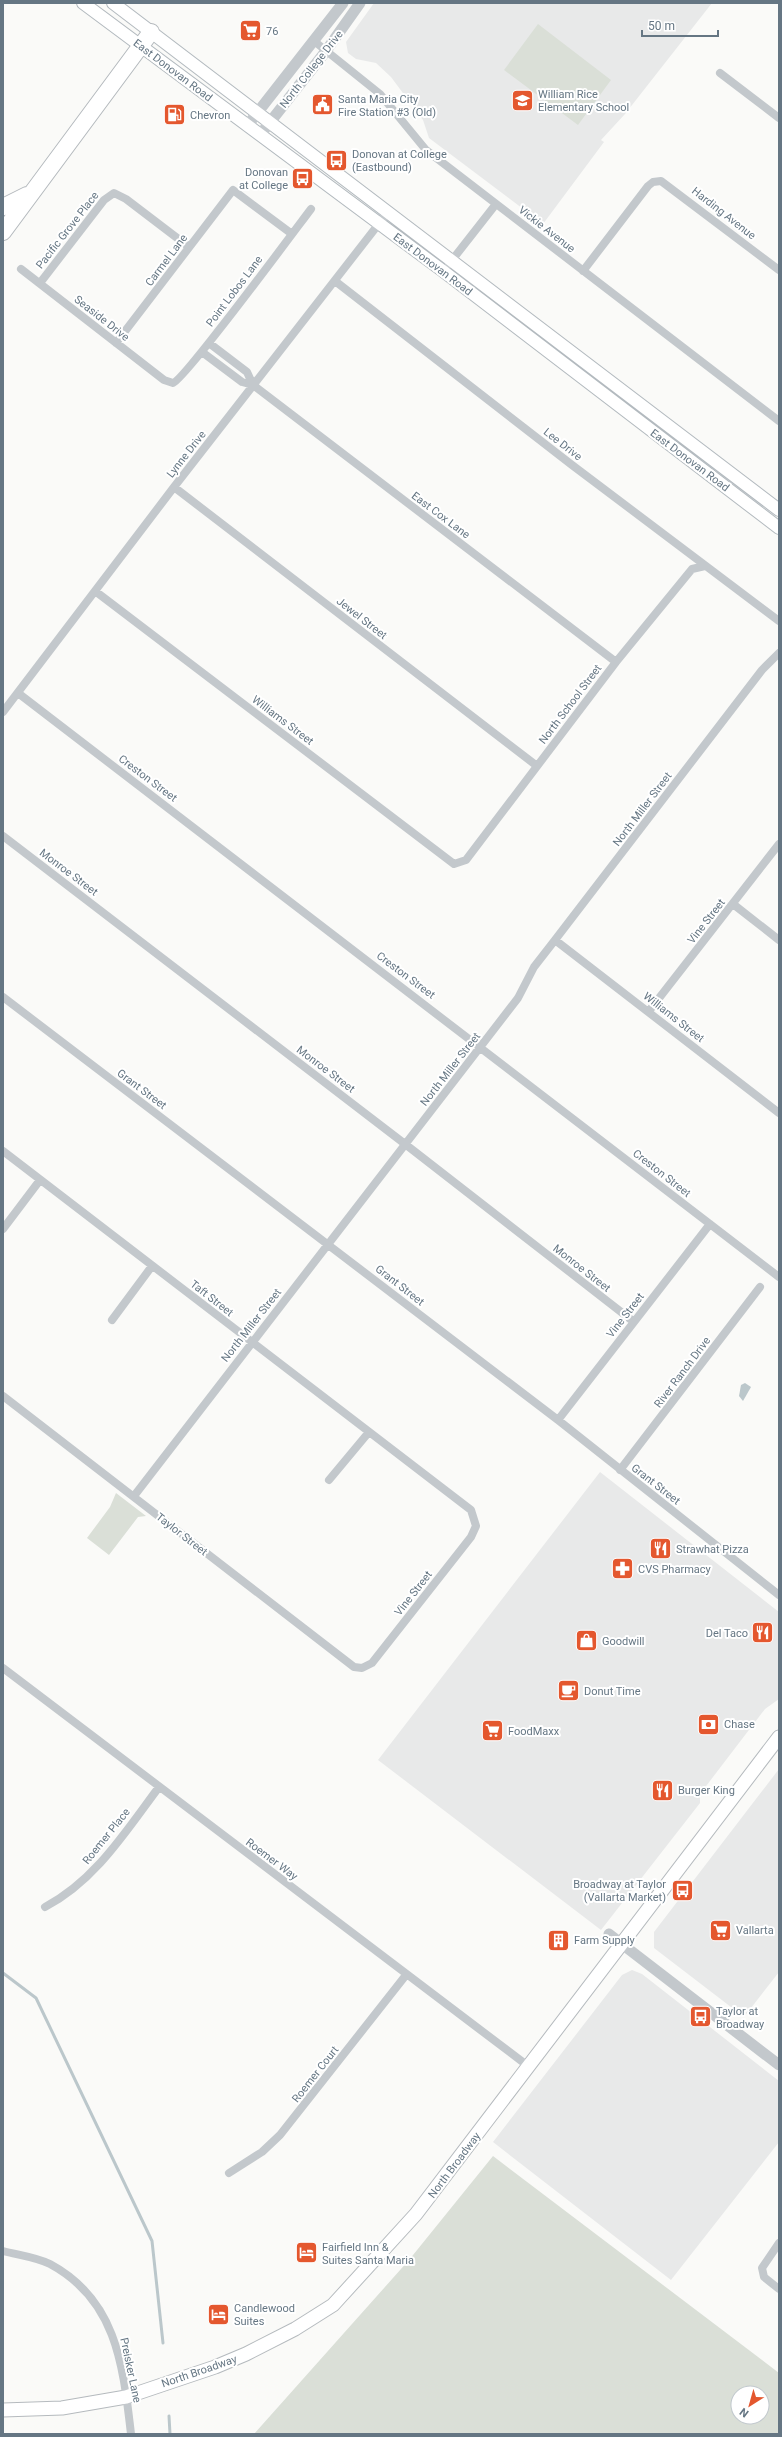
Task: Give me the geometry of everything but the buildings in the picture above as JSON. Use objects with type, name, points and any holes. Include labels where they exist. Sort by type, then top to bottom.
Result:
[{"type":"highway","points":[[3,232],[31,192],[151,32]]},
{"type":"highway","points":[[3,207],[31,192]]},
{"type":"main road","name":"East Donovan Road","points":[[83,3],[443,271],[779,528]]},
{"type":"main road","name":"East Donovan Road","points":[[113,3],[388,212],[453,259],[779,510]]},
{"type":"main road","name":"North Broadway","points":[[3,2410],[62,2408],[126,2397],[215,2367],[246,2354],[295,2329],[333,2304],[416,2214],[779,1737]]},
{"type":"street","name":"North College Drive","points":[[248,126],[342,3]]},
{"type":"street","name":"North College Drive","points":[[260,135],[326,51],[360,3]]},
{"type":"street","name":"Vickie Avenue","points":[[314,41],[380,94],[407,129],[426,150],[779,421]]},
{"type":"street","points":[[720,72],[779,118]]},
{"type":"street","name":"Harding Avenue","points":[[583,271],[653,182],[661,181],[668,184],[779,270]]},
{"type":"street","name":"Carmel Lane","points":[[116,343],[233,190],[292,234]]},
{"type":"street","name":"Pacific Grove Place","points":[[40,283],[104,200],[114,193],[126,199],[189,247]]},
{"type":"street","points":[[443,271],[496,204]]},
{"type":"street","name":"Point Lobos Lane","points":[[172,382],[180,380],[311,209]]},
{"type":"street","name":"Lynne Drive","points":[[3,712],[174,487],[388,212]]},
{"type":"street","name":"Seaside Drive","points":[[21,269],[164,380],[172,382]]},
{"type":"street","name":"Lee Drive","points":[[335,281],[705,566],[779,621]]},
{"type":"street","name":"East Cox Lane","points":[[209,342],[247,372],[253,385]]},
{"type":"street","name":"East Cox Lane","points":[[202,352],[242,382],[253,385],[616,662]]},
{"type":"street","name":"Jewel Street","points":[[174,487],[537,766]]},
{"type":"street","name":"North School Street","points":[[458,864],[466,860],[616,662],[692,569],[705,566]]},
{"type":"street","name":"Williams Street","points":[[95,591],[454,864],[458,864]]},
{"type":"street","name":"North Miller Street","points":[[134,1496],[251,1342],[518,998],[534,967],[762,670],[779,653]]},
{"type":"street","name":"Creston Street","points":[[18,692],[481,1046],[779,1277]]},
{"type":"street","name":"Monroe Street","points":[[3,836],[405,1144],[634,1322]]},
{"type":"street","name":"Vine Street","points":[[649,1011],[779,844]]},
{"type":"street","points":[[733,904],[779,940]]},
{"type":"street","name":"Williams Street","points":[[555,940],[649,1011],[779,1113]]},
{"type":"street","name":"Grant Street","points":[[3,997],[328,1243],[558,1420],[779,1595]]},
{"type":"street","name":"Taft Street","points":[[3,1151],[471,1510],[476,1526]]},
{"type":"street","points":[[3,1229],[40,1180]]},
{"type":"street","name":"Vine Street","points":[[558,1420],[710,1224]]},
{"type":"street","points":[[112,1320],[152,1266]]},
{"type":"street","name":"River Ranch Drive","points":[[620,1470],[760,1287]]},
{"type":"street","name":"Taylor Street","points":[[3,1396],[354,1667],[362,1668]]},
{"type":"street","points":[[329,1480],[369,1432]]},
{"type":"street","name":"Vine Street","points":[[362,1668],[372,1663],[471,1537],[476,1526]]},
{"type":"street","name":"Roemer Way","points":[[3,1668],[159,1788],[528,2066]]},
{"type":"street","name":"Roemer Place","points":[[45,1907],[61,1899],[101,1863],[159,1788]]},
{"type":"street","points":[[609,1934],[779,2065]]},
{"type":"street","name":"Roemer Court","points":[[228,2173],[262,2152],[280,2135],[406,1975]]},
{"type":"street","points":[[779,2243],[762,2268],[762,2273],[779,2289]]},
{"type":"street","name":"Preisker Lane","points":[[3,2251],[49,2264],[70,2277],[88,2293],[100,2310],[111,2332],[119,2357],[131,2434]]},
{"type":"shaded area","name":"William Rice Elementary School","points":[[374,3],[712,3],[625,114],[601,140],[604,142],[543,224],[429,138],[423,120],[391,77],[376,63],[356,59],[348,53],[346,42]]},
{"type":"shaded area","points":[[538,24],[611,80],[578,125],[504,70]]},
{"type":"shaded area","points":[[745,1383],[751,1387],[743,1401],[739,1396],[741,1385]]},
{"type":"shaded area","points":[[600,1472],[779,1612],[779,1699],[765,1709],[700,1794],[700,1803],[601,1930],[378,1760]]},
{"type":"shaded area","points":[[116,1493],[146,1516],[138,1517],[109,1555],[87,1538],[110,1507]]},
{"type":"shaded area","points":[[779,1769],[779,1972],[744,2017],[654,1948],[654,1932]]},
{"type":"shaded area","points":[[632,1970],[642,1974],[779,2081],[779,2142],[671,2280],[493,2142],[622,1975]]},
{"type":"shaded area","points":[[493,2156],[779,2373],[779,2434],[254,2434],[409,2260]]},
{"type":"waterway","points":[[3,1973],[36,1998],[152,2241],[163,2343]]},
{"type":"waterway","points":[[169,2416],[170,2434]]},
{"type":"place","name":"76","points":[[251,31]]},
{"type":"place","name":"William Rice Elementary School","points":[[522,100]]},
{"type":"place","name":"Santa Maria City Fire Station #3 (Old)","points":[[323,105]]},
{"type":"place","name":"Chevron","points":[[174,115]]},
{"type":"place","name":"Donovan at College (Eastbound)","points":[[336,160]]},
{"type":"place","name":"Donovan at College","points":[[303,178]]},
{"type":"place","name":"Strawhat Pizza","points":[[661,1549]]},
{"type":"place","name":"CVS Pharmacy","points":[[622,1569]]},
{"type":"place","name":"Del Taco","points":[[763,1633]]},
{"type":"place","name":"Goodwill","points":[[586,1641]]},
{"type":"place","name":"Donut Time","points":[[568,1691]]},
{"type":"place","name":"Chase","points":[[708,1724]]},
{"type":"place","name":"FoodMaxx","points":[[493,1731]]},
{"type":"place","name":"Burger King","points":[[662,1790]]},
{"type":"place","name":"Broadway at Taylor (Vallarta Market)","points":[[682,1890]]},
{"type":"place","name":"Vallarta","points":[[720,1930]]},
{"type":"place","name":"Farm Supply","points":[[558,1940]]},
{"type":"place","name":"Taylor at Broadway","points":[[701,2017]]},
{"type":"place","name":"Fairfield Inn & Suites Santa Maria","points":[[306,2253]]},
{"type":"place","name":"Candlewood Suites","points":[[218,2314]]}]
